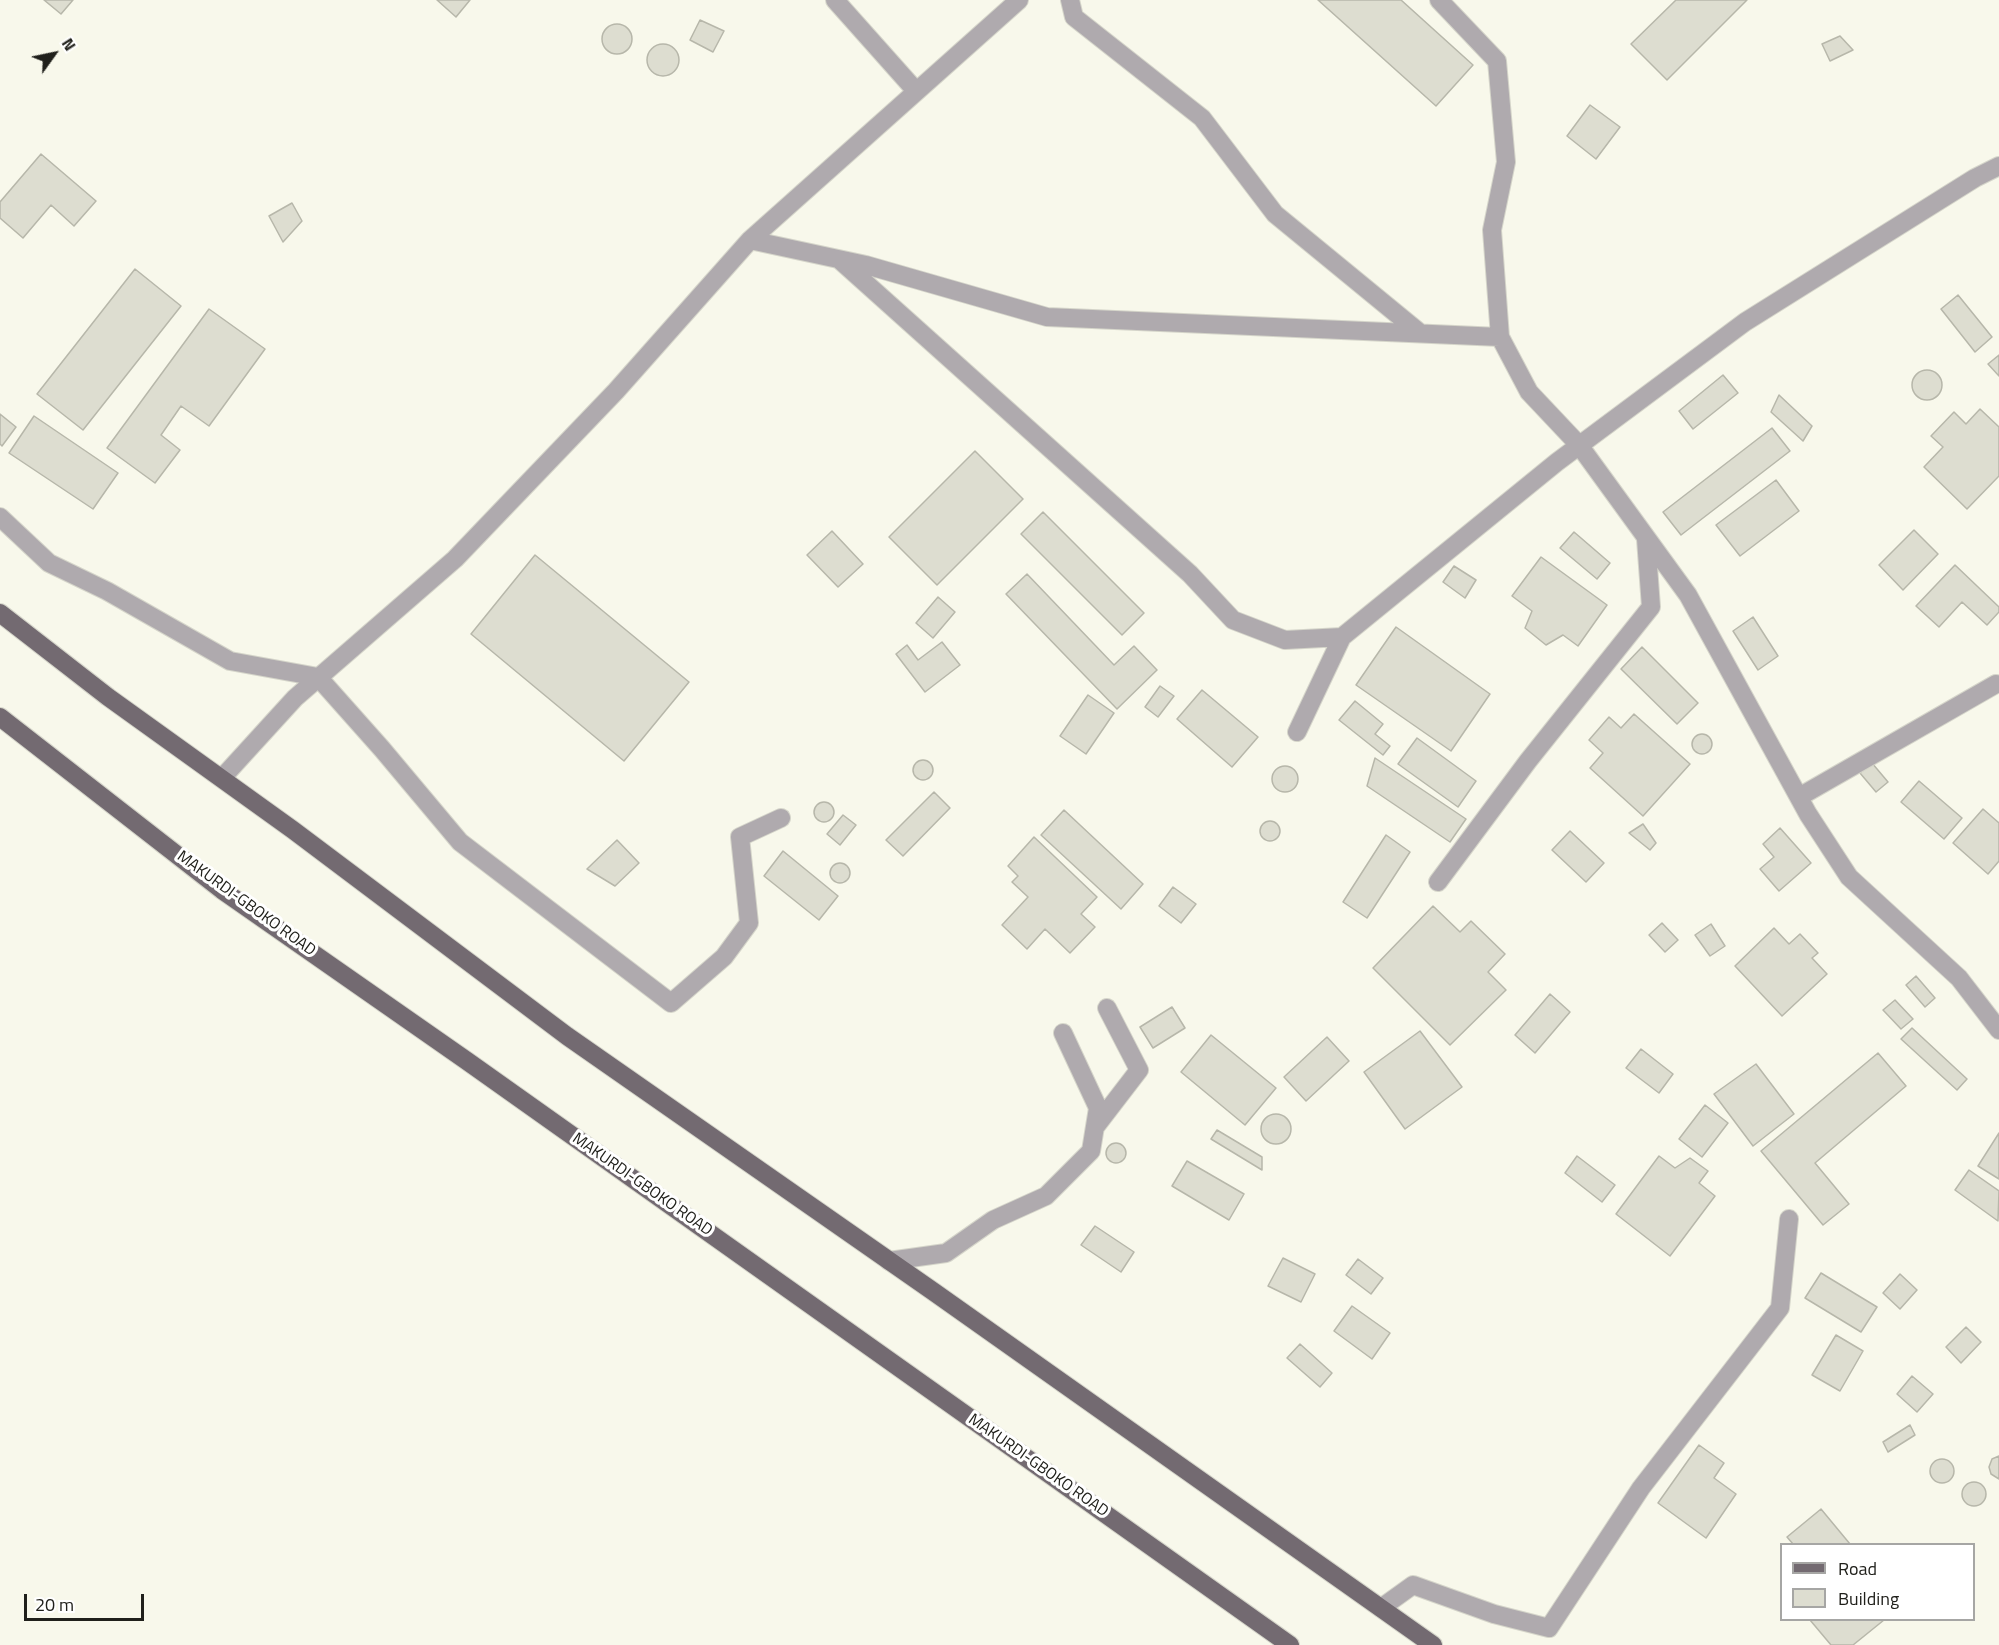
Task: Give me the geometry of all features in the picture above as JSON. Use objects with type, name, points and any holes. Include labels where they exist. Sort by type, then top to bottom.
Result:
[{"type":"main road","points":[[0,613],[108,697],[294,830],[567,1036],[1433,1645]]},
{"type":"main road","name":"MAKURDI-GBOKO ROAD","points":[[0,717],[222,890],[1290,1645]]},
{"type":"street","points":[[835,0],[916,91]]},
{"type":"street","points":[[222,778],[295,698],[455,558],[616,391],[750,240],[1018,0]]},
{"type":"street","points":[[1070,0],[1074,17],[1202,118],[1275,214],[1420,333]]},
{"type":"street","points":[[1439,0],[1497,61],[1506,162],[1492,230],[1500,337],[1529,392],[1579,445],[1688,596],[1799,797],[1849,877],[1959,978],[1999,1030]]},
{"type":"street","points":[[1297,732],[1342,637],[1579,445],[1745,322],[1975,178],[1999,166]]},
{"type":"street","points":[[750,240],[866,265],[1047,317],[1500,337]]},
{"type":"street","points":[[840,260],[1190,574],[1233,620],[1285,640],[1342,637]]},
{"type":"street","points":[[0,517],[49,563],[107,591],[230,661],[318,677],[460,842],[672,1003],[724,957],[749,923],[740,837],[781,818]]},
{"type":"street","points":[[1438,882],[1528,761],[1651,607],[1646,537]]},
{"type":"street","points":[[1799,797],[1996,684]]},
{"type":"street","points":[[1095,1128],[1140,1070],[1107,1008]]},
{"type":"street","points":[[890,1261],[946,1253],[993,1220],[1046,1196],[1091,1151],[1098,1108],[1063,1033]]},
{"type":"street","points":[[1381,1608],[1413,1585],[1494,1614],[1548,1628],[1641,1488],[1780,1308],[1789,1219]]},
{"type":"building","points":[[44,0],[73,0],[61,14]]},
{"type":"building","points":[[437,0],[470,0],[456,17]]},
{"type":"building","points":[[1318,0],[1401,0],[1473,65],[1436,106]]},
{"type":"building","points":[[1676,0],[1747,0],[1667,80],[1631,44]]},
{"type":"building","points":[[700,20],[724,31],[713,52],[690,40]]},
{"type":"building","points":[[617,24],[628,28],[632,39],[628,50],[617,54],[606,50],[602,39],[606,28]]},
{"type":"building","points":[[1840,36],[1853,50],[1830,61],[1822,44]]},
{"type":"building","points":[[663,44],[674,49],[679,60],[674,71],[663,76],[652,71],[647,60],[652,49]]},
{"type":"building","points":[[1590,105],[1620,127],[1596,159],[1567,136]]},
{"type":"building","points":[[41,154],[96,201],[74,226],[51,205],[23,238],[0,218],[0,202]]},
{"type":"building","points":[[292,203],[302,221],[283,242],[269,216]]},
{"type":"building","points":[[135,269],[181,306],[83,430],[37,394]]},
{"type":"building","points":[[1958,295],[1992,337],[1975,352],[1941,309]]},
{"type":"building","points":[[209,309],[265,349],[209,426],[181,406],[161,435],[180,450],[155,483],[107,448]]},
{"type":"building","points":[[1999,355],[1999,376],[1988,364]]},
{"type":"building","points":[[1927,370],[1938,374],[1942,385],[1938,396],[1927,400],[1916,396],[1912,385],[1916,374]]},
{"type":"building","points":[[1723,375],[1738,393],[1693,429],[1679,411]]},
{"type":"building","points":[[1779,395],[1812,426],[1803,441],[1771,412]]},
{"type":"building","points":[[1980,409],[1999,427],[1999,476],[1967,509],[1924,467],[1943,447],[1931,436],[1954,412],[1966,424]]},
{"type":"building","points":[[0,414],[16,427],[2,446],[0,444]]},
{"type":"building","points":[[34,416],[118,473],[93,509],[9,453]]},
{"type":"building","points":[[1772,428],[1790,451],[1681,535],[1663,512]]},
{"type":"building","points":[[975,451],[1023,499],[937,585],[889,537]]},
{"type":"building","points":[[1776,480],[1799,511],[1740,556],[1716,525]]},
{"type":"building","points":[[1043,512],[1144,613],[1122,635],[1021,534]]},
{"type":"building","points":[[1914,530],[1938,554],[1903,590],[1879,565]]},
{"type":"building","points":[[832,531],[863,564],[838,587],[807,555]]},
{"type":"building","points":[[1574,532],[1610,563],[1597,579],[1560,548]]},
{"type":"building","points":[[535,555],[689,682],[624,761],[471,634]]},
{"type":"building","points":[[1541,557],[1607,605],[1578,646],[1563,635],[1546,645],[1525,628],[1532,611],[1512,596]]},
{"type":"building","points":[[1955,565],[1999,607],[1999,612],[1987,625],[1962,602],[1939,627],[1916,606]]},
{"type":"building","points":[[1454,566],[1476,580],[1465,598],[1443,582]]},
{"type":"building","points":[[1027,574],[1114,665],[1134,646],[1157,670],[1117,709],[1006,594]]},
{"type":"building","points":[[938,597],[955,612],[933,638],[916,623]]},
{"type":"building","points":[[1753,617],[1778,656],[1758,670],[1733,631]]},
{"type":"building","points":[[1396,627],[1490,694],[1451,751],[1356,685]]},
{"type":"building","points":[[942,642],[960,665],[925,692],[896,654],[907,645],[918,660]]},
{"type":"building","points":[[1642,647],[1698,703],[1677,724],[1621,669]]},
{"type":"building","points":[[1160,686],[1174,696],[1158,717],[1145,707]]},
{"type":"building","points":[[1202,690],[1258,737],[1232,767],[1177,719]]},
{"type":"building","points":[[1088,695],[1114,713],[1086,754],[1060,736]]},
{"type":"building","points":[[1355,701],[1383,724],[1375,734],[1390,746],[1383,755],[1339,720]]},
{"type":"building","points":[[1634,714],[1690,764],[1643,816],[1590,768],[1603,753],[1589,740],[1609,717],[1621,728]]},
{"type":"building","points":[[1702,734],[1709,737],[1712,744],[1709,751],[1702,754],[1695,751],[1692,744],[1695,737]]},
{"type":"building","points":[[1417,738],[1476,781],[1458,807],[1398,764]]},
{"type":"building","points":[[1375,758],[1466,819],[1450,842],[1367,786]]},
{"type":"building","points":[[923,760],[930,763],[933,770],[930,777],[923,780],[916,777],[913,770],[916,763]]},
{"type":"building","points":[[1872,763],[1888,782],[1876,792],[1860,773]]},
{"type":"building","points":[[1285,766],[1294,770],[1298,779],[1294,788],[1285,792],[1276,788],[1272,779],[1276,770]]},
{"type":"building","points":[[1919,781],[1962,818],[1944,839],[1901,802]]},
{"type":"building","points":[[934,792],[950,808],[903,856],[886,840]]},
{"type":"building","points":[[824,802],[831,805],[834,812],[831,819],[824,822],[817,819],[814,812],[817,805]]},
{"type":"building","points":[[1983,809],[1999,823],[1999,861],[1988,874],[1953,843]]},
{"type":"building","points":[[1064,810],[1143,884],[1121,909],[1041,835]]},
{"type":"building","points":[[843,815],[856,825],[840,845],[827,834]]},
{"type":"building","points":[[1270,821],[1277,824],[1280,831],[1277,838],[1270,841],[1263,838],[1260,831],[1263,824]]},
{"type":"building","points":[[1643,824],[1656,843],[1650,850],[1629,833]]},
{"type":"building","points":[[1780,828],[1811,863],[1779,891],[1760,869],[1774,857],[1763,844]]},
{"type":"building","points":[[1570,831],[1604,863],[1586,882],[1552,850]]},
{"type":"building","points":[[1386,835],[1410,852],[1367,918],[1343,902]]},
{"type":"building","points":[[1034,837],[1097,897],[1081,914],[1095,927],[1070,953],[1045,929],[1027,949],[1002,925],[1028,897],[1012,882],[1018,876],[1008,866]]},
{"type":"building","points":[[617,840],[639,863],[615,886],[587,869]]},
{"type":"building","points":[[783,851],[838,896],[819,920],[764,876]]},
{"type":"building","points":[[840,863],[847,866],[850,873],[847,880],[840,883],[833,880],[830,873],[833,866]]},
{"type":"building","points":[[1173,887],[1196,904],[1181,923],[1159,906]]},
{"type":"building","points":[[1433,906],[1460,932],[1471,921],[1505,954],[1488,972],[1506,990],[1450,1045],[1373,968]]},
{"type":"building","points":[[1662,923],[1678,940],[1665,952],[1649,935]]},
{"type":"building","points":[[1711,924],[1725,946],[1710,956],[1695,935]]},
{"type":"building","points":[[1774,928],[1789,944],[1800,934],[1818,953],[1812,958],[1827,974],[1782,1016],[1735,966]]},
{"type":"building","points":[[1916,976],[1935,998],[1925,1007],[1906,985]]},
{"type":"building","points":[[1550,994],[1570,1012],[1535,1053],[1515,1035]]},
{"type":"building","points":[[1895,1000],[1913,1019],[1901,1029],[1883,1010]]},
{"type":"building","points":[[1172,1007],[1185,1028],[1153,1048],[1140,1027]]},
{"type":"building","points":[[1912,1028],[1967,1079],[1957,1090],[1901,1039]]},
{"type":"building","points":[[1420,1031],[1462,1087],[1405,1129],[1364,1072]]},
{"type":"building","points":[[1211,1035],[1276,1088],[1245,1125],[1181,1072]]},
{"type":"building","points":[[1327,1037],[1349,1061],[1306,1101],[1284,1077]]},
{"type":"building","points":[[1641,1049],[1673,1074],[1659,1093],[1626,1068]]},
{"type":"building","points":[[1878,1053],[1906,1086],[1815,1163],[1849,1204],[1823,1225],[1761,1151]]},
{"type":"building","points":[[1756,1064],[1794,1114],[1753,1146],[1714,1094]]},
{"type":"building","points":[[1705,1105],[1728,1123],[1702,1157],[1679,1139]]},
{"type":"building","points":[[1276,1114],[1287,1118],[1291,1129],[1287,1140],[1276,1144],[1265,1140],[1261,1129],[1265,1118]]},
{"type":"building","points":[[1217,1130],[1262,1157],[1262,1170],[1211,1139]]},
{"type":"building","points":[[1999,1133],[1999,1179],[1978,1166]]},
{"type":"building","points":[[1116,1143],[1123,1146],[1126,1153],[1123,1160],[1116,1163],[1109,1160],[1106,1153],[1109,1146]]},
{"type":"building","points":[[1577,1156],[1615,1185],[1602,1202],[1565,1173]]},
{"type":"building","points":[[1659,1156],[1675,1168],[1690,1158],[1708,1171],[1699,1183],[1715,1196],[1670,1256],[1616,1214]]},
{"type":"building","points":[[1187,1161],[1244,1194],[1229,1220],[1172,1186]]},
{"type":"building","points":[[1969,1170],[1999,1191],[1998,1221],[1955,1190]]},
{"type":"building","points":[[1095,1226],[1134,1252],[1121,1272],[1081,1245]]},
{"type":"building","points":[[1283,1258],[1315,1274],[1301,1302],[1268,1286]]},
{"type":"building","points":[[1358,1259],[1383,1278],[1371,1294],[1346,1275]]},
{"type":"building","points":[[1821,1273],[1877,1307],[1861,1332],[1805,1298]]},
{"type":"building","points":[[1900,1274],[1917,1290],[1900,1309],[1883,1293]]},
{"type":"building","points":[[1352,1306],[1390,1333],[1372,1359],[1334,1331]]},
{"type":"building","points":[[1966,1327],[1981,1342],[1961,1363],[1946,1347]]},
{"type":"building","points":[[1836,1335],[1863,1351],[1840,1391],[1812,1375]]},
{"type":"building","points":[[1300,1344],[1332,1373],[1320,1387],[1287,1358]]},
{"type":"building","points":[[1912,1376],[1933,1394],[1917,1412],[1897,1394]]},
{"type":"building","points":[[1910,1425],[1915,1435],[1888,1452],[1883,1442]]},
{"type":"building","points":[[1699,1445],[1724,1463],[1714,1478],[1736,1494],[1706,1538],[1658,1503]]},
{"type":"building","points":[[1999,1456],[1999,1479],[1991,1474],[1989,1467],[1992,1459]]},
{"type":"building","points":[[1942,1459],[1951,1462],[1954,1471],[1951,1480],[1942,1483],[1933,1480],[1930,1471],[1933,1462]]},
{"type":"building","points":[[1974,1482],[1979,1483],[1985,1489],[1985,1499],[1979,1505],[1974,1506],[1969,1505],[1963,1499],[1962,1494],[1963,1489],[1969,1483]]},
{"type":"building","points":[[1821,1509],[1849,1543],[1792,1543],[1787,1537]]},
{"type":"building","points":[[1811,1621],[1883,1621],[1853,1645],[1831,1645]]}]
